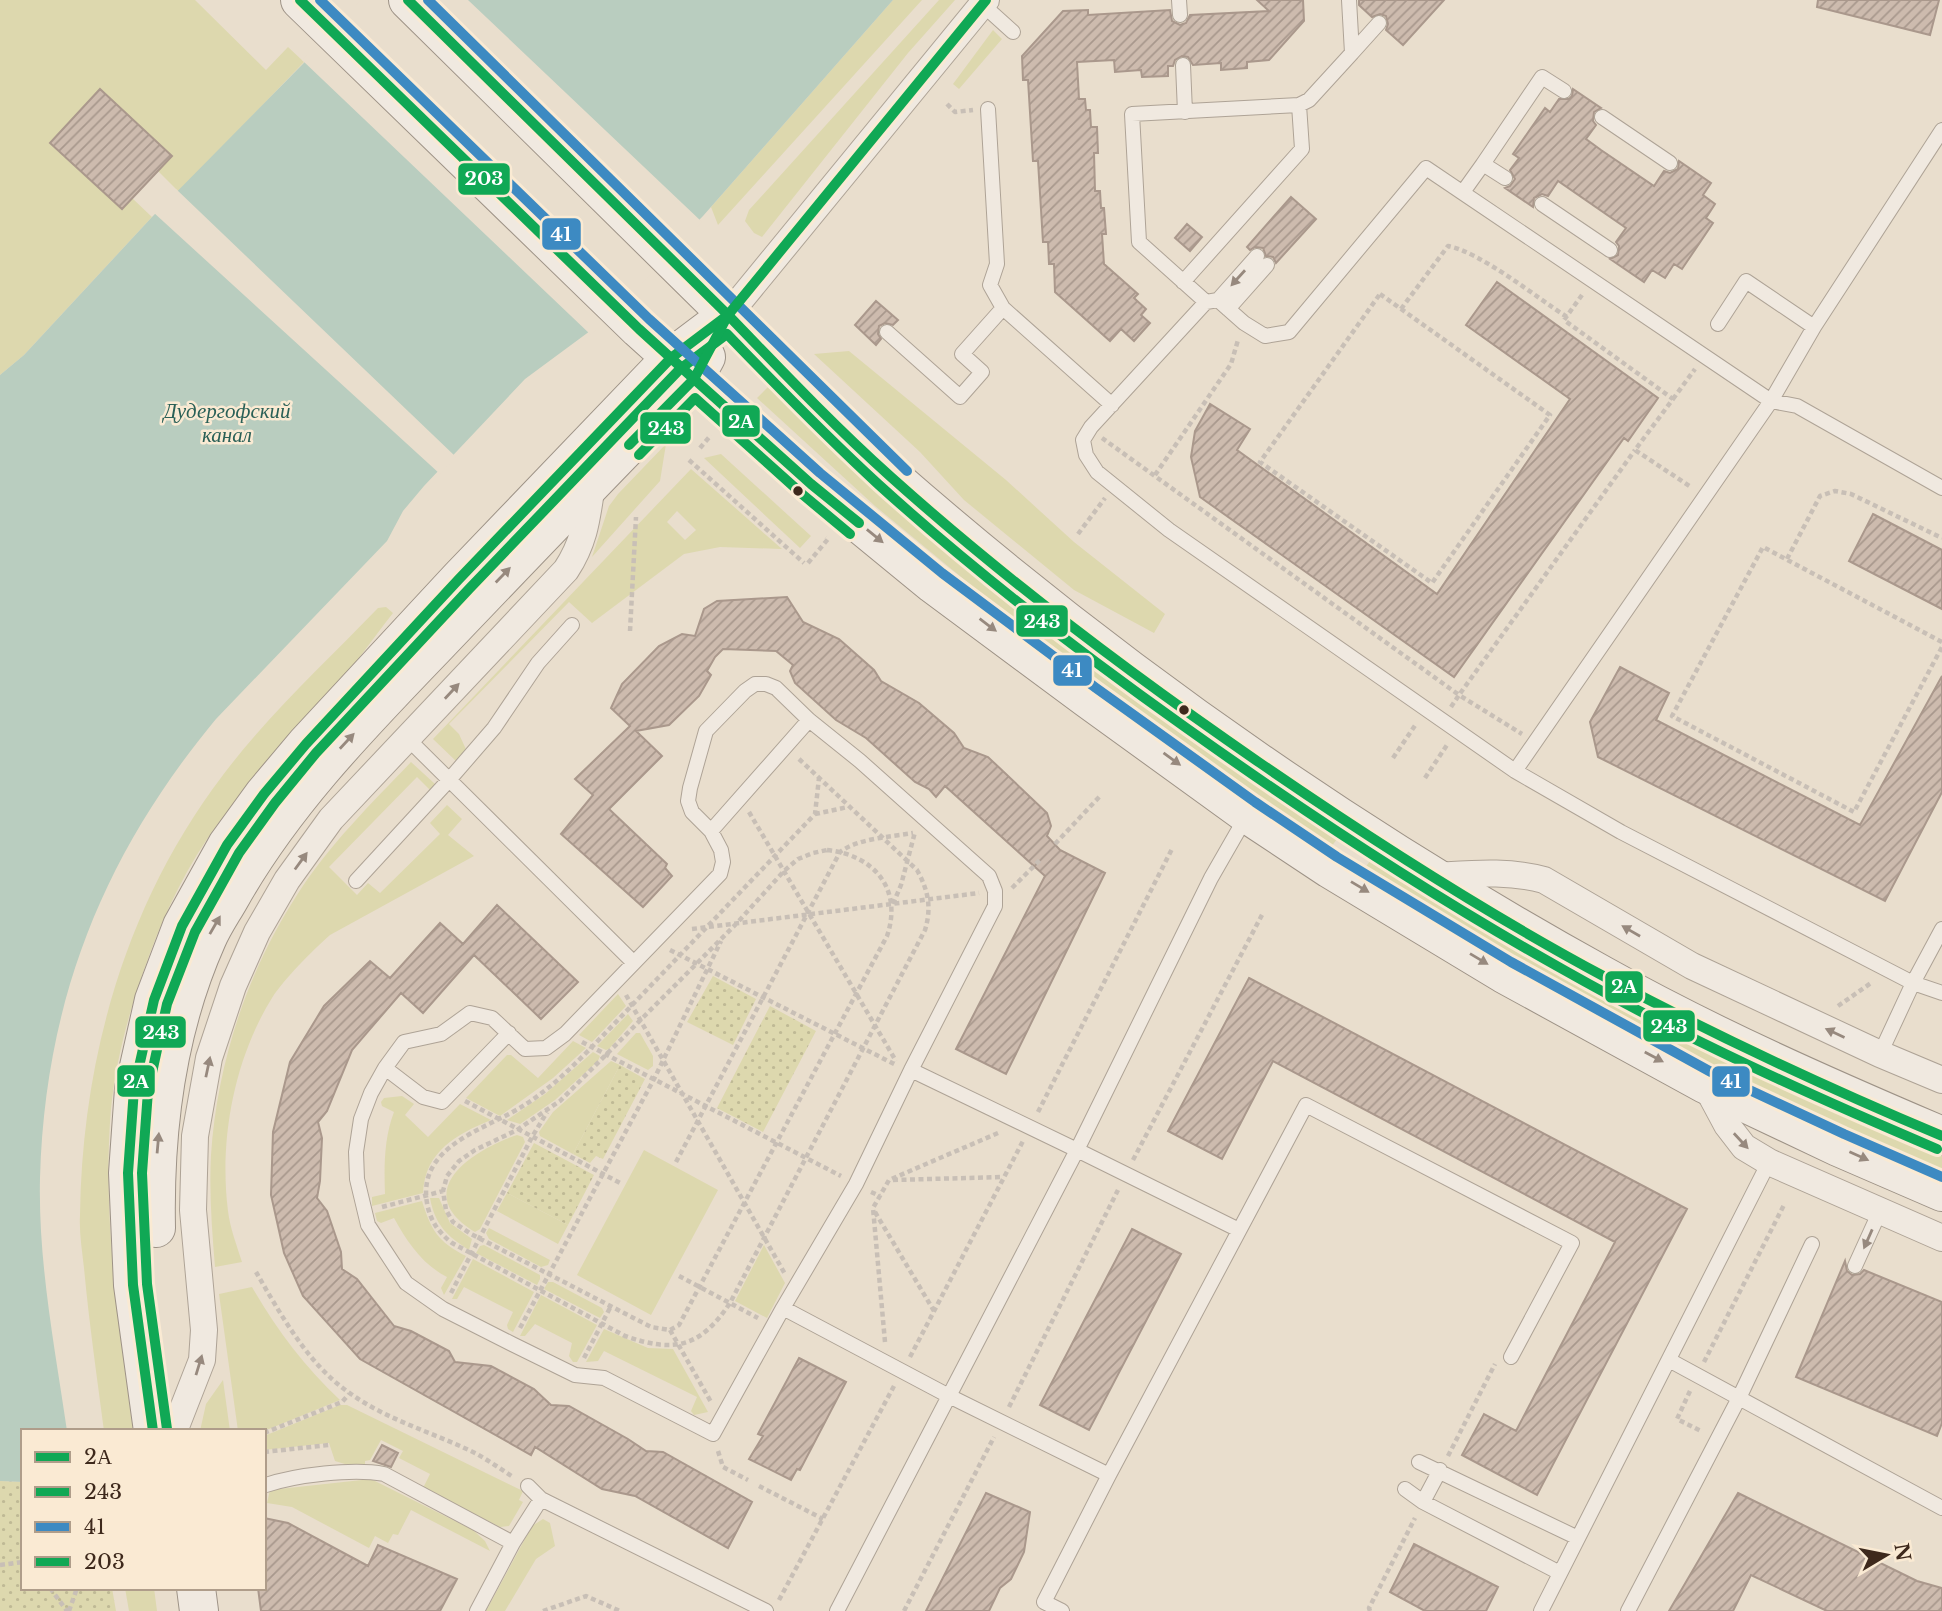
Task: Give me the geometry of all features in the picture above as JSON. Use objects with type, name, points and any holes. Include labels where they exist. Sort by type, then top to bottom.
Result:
[{"type":"street","points":[[408,0],[889,474],[1065,621],[1262,765],[1433,876],[1545,943],[1636,993],[1742,1046],[1942,1136]]},
{"type":"street","points":[[167,1429],[158,1283],[155,1173],[162,1094],[180,1008],[207,938],[250,862],[325,764],[592,484],[682,369],[984,2]]},
{"type":"street","points":[[314,12],[639,329],[811,484],[933,584],[1088,699],[1248,814],[1330,869],[1504,974],[1705,1084],[1838,1147],[1942,1192]]},
{"type":"street","points":[[167,1429],[133,1285],[128,1173],[134,1089],[153,1000],[182,926],[227,845],[264,794],[306,744],[440,599],[682,369]]},
{"type":"street","points":[[168,1429],[202,1360],[204,1330],[193,1210],[195,1136],[209,1058],[229,998],[257,932],[287,880],[331,819],[566,570],[586,531],[592,484]]},
{"type":"street","points":[[1433,876],[1509,873],[1544,880],[1692,966],[1942,1080]]},
{"type":"street","points":[[1705,1084],[1727,1125],[1744,1147],[1769,1162],[1942,1238]]},
{"type":"street","points":[[172,1590],[174,1611]]},
{"type":"street","points":[[196,1590],[199,1611]]},
{"type":"lane","points":[[1179,0],[1180,15]]},
{"type":"lane","points":[[1349,0],[1352,53]]},
{"type":"lane","points":[[984,2],[1013,32]]},
{"type":"lane","points":[[1379,23],[1309,100],[1300,105],[1132,114],[1139,242],[1183,282],[1265,336],[1289,332],[1426,167],[1771,401],[1797,406],[1942,488]]},
{"type":"lane","points":[[1183,65],[1185,112]]},
{"type":"lane","points":[[1462,192],[1542,77],[1564,92]]},
{"type":"lane","points":[[1183,282],[1302,149],[1300,105]]},
{"type":"lane","points":[[988,109],[998,264],[990,285],[1003,308],[1112,405]]},
{"type":"lane","points":[[1602,117],[1670,163]]},
{"type":"lane","points":[[1515,771],[1771,401],[1814,327],[1942,130]]},
{"type":"lane","points":[[1483,164],[1505,178]]},
{"type":"lane","points":[[1542,204],[1610,250]]},
{"type":"lane","points":[[1262,261],[1112,405],[1083,440],[1086,455],[1097,472],[1169,530],[1515,771],[1621,832],[1889,970],[1942,993]]},
{"type":"lane","points":[[1718,324],[1746,281],[1814,327]]},
{"type":"lane","points":[[887,332],[960,397],[982,372],[962,354],[1003,308]]},
{"type":"lane","points":[[356,881],[494,727],[538,663],[572,625]]},
{"type":"lane","points":[[755,684],[776,688],[809,720],[860,761],[989,876],[995,891],[995,906],[856,1184],[713,1434],[604,1378],[575,1375],[443,1309],[406,1283],[368,1225],[357,1179],[356,1152],[361,1119],[372,1093],[385,1068],[404,1042],[441,1034],[470,1013],[492,1018],[525,1049],[546,1048],[565,1034],[720,874],[723,862],[721,850],[710,831],[692,812],[688,801],[706,731],[745,691],[755,684]]},
{"type":"lane","points":[[710,831],[809,720]]},
{"type":"lane","points":[[407,738],[633,962]]},
{"type":"lane","points":[[837,1611],[1077,1150],[1211,878],[1248,814]]},
{"type":"lane","points":[[1880,1054],[1913,982],[1942,929]]},
{"type":"lane","points":[[385,1068],[423,1097],[442,1101],[509,1033]]},
{"type":"lane","points":[[911,1070],[1238,1230]]},
{"type":"lane","points":[[1062,1611],[1044,1602],[1306,1105],[1572,1243],[1511,1357]]},
{"type":"lane","points":[[1541,1611],[1769,1162]]},
{"type":"lane","points":[[1855,1266],[1880,1211]]},
{"type":"lane","points":[[1628,1611],[1718,1440],[1812,1244]]},
{"type":"lane","points":[[783,1308],[949,1396],[1109,1475]]},
{"type":"lane","points":[[1669,1360],[1942,1508]]},
{"type":"lane","points":[[1419,1462],[1578,1538]]},
{"type":"lane","points":[[1423,1502],[1440,1470]]},
{"type":"lane","points":[[266,1485],[344,1472],[369,1471],[384,1474],[513,1543]]},
{"type":"lane","points":[[528,1486],[541,1499],[766,1611]]},
{"type":"lane","points":[[1405,1489],[1423,1502],[1560,1573]]},
{"type":"lane","points":[[477,1611],[513,1543],[541,1499]]},
{"type":"path","points":[[947,104],[955,111],[988,109]]},
{"type":"path","points":[[1401,309],[1447,246],[1462,249],[1479,259],[1567,317]]},
{"type":"path","points":[[1592,280],[1564,320],[1673,399]]},
{"type":"path","points":[[1380,293],[1401,309],[1550,415],[1432,583],[1260,462],[1380,293]]},
{"type":"path","points":[[1155,475],[1231,364],[1244,323]]},
{"type":"path","points":[[1450,709],[1705,356]]},
{"type":"path","points":[[1098,435],[1459,695],[1535,741]]},
{"type":"path","points":[[1635,450],[1705,496]]},
{"type":"path","points":[[689,460],[804,563]]},
{"type":"path","points":[[1078,534],[1114,485]]},
{"type":"path","points":[[1787,559],[1820,496],[1836,491],[1851,494],[1942,539]]},
{"type":"path","points":[[630,631],[630,590],[636,517]]},
{"type":"path","points":[[1942,642],[1763,547],[1672,716],[1854,812],[1942,647]]},
{"type":"path","points":[[1393,758],[1425,710]]},
{"type":"path","points":[[1425,778],[1448,744],[1441,734],[1441,722]]},
{"type":"path","points":[[785,746],[907,862],[921,878],[929,900],[929,916],[925,930],[730,1303],[718,1321],[705,1332],[679,1345],[659,1346],[646,1343],[625,1336],[442,1236],[429,1214],[426,1196],[432,1168],[441,1153],[471,1133],[527,1104],[553,1084],[592,1047],[815,814],[849,807]]},
{"type":"path","points":[[815,814],[819,778]]},
{"type":"path","points":[[1055,845],[1101,795]]},
{"type":"path","points":[[658,937],[680,955],[900,1068],[740,797]]},
{"type":"path","points":[[893,904],[884,883],[871,866],[856,856],[840,852],[813,853],[798,859],[577,1086],[517,1130],[475,1150],[459,1161],[447,1176],[443,1191],[446,1210],[453,1222],[548,1275],[651,1326],[670,1330],[679,1325],[887,936],[892,922],[893,904],[915,832],[925,820]]},
{"type":"path","points":[[677,1162],[840,852],[847,846],[915,832]]},
{"type":"path","points":[[774,1611],[1004,1177],[1024,1126],[1173,847]]},
{"type":"path","points":[[658,937],[705,928],[1015,888],[1041,859]]},
{"type":"path","points":[[904,1611],[1126,1173],[1263,913]]},
{"type":"path","points":[[512,1344],[654,1079],[723,937]]},
{"type":"path","points":[[1838,1006],[1889,970]]},
{"type":"path","points":[[616,980],[794,1289]]},
{"type":"path","points":[[565,1034],[848,1180]]},
{"type":"path","points":[[450,1093],[622,1184]]},
{"type":"path","points":[[443,1309],[549,1109]]},
{"type":"path","points":[[887,1364],[873,1208],[889,1180],[1024,1126]]},
{"type":"path","points":[[889,1180],[1004,1177]]},
{"type":"path","points":[[365,1212],[443,1191]]},
{"type":"path","points":[[1718,1440],[1676,1419],[1785,1203]]},
{"type":"path","points":[[873,1208],[934,1311]]},
{"type":"path","points":[[256,1272],[282,1317],[321,1368],[349,1394],[382,1413],[478,1455],[528,1486]]},
{"type":"path","points":[[679,1276],[774,1326]]},
{"type":"path","points":[[575,1375],[611,1307]]},
{"type":"path","points":[[670,1330],[721,1419]]},
{"type":"path","points":[[1440,1470],[1495,1363],[1511,1357]]},
{"type":"path","points":[[266,1432],[342,1402],[349,1394]]},
{"type":"path","points":[[713,1434],[723,1467],[748,1480]]},
{"type":"path","points":[[266,1452],[328,1445]]},
{"type":"path","points":[[760,1486],[823,1519]]},
{"type":"path","points":[[1370,1611],[1369,1608],[1423,1502]]},
{"type":"path","points":[[0,1565],[21,1562]]},
{"type":"path","points":[[52,1590],[68,1611]]},
{"type":"path","points":[[68,1611],[76,1590]]},
{"type":"path","points":[[543,1611],[586,1596],[620,1611]]},
{"type":"shaded area","points":[[0,0],[195,0],[266,70],[288,47],[304,62],[179,192],[158,171],[171,156],[100,89],[50,143],[122,209],[132,198],[152,217],[24,355],[0,375]]},
{"type":"shaded area","points":[[893,0],[922,0],[718,225],[711,207]]},
{"type":"shaded area","points":[[939,0],[955,0],[908,53],[762,237],[754,233],[745,221],[749,210]]},
{"type":"shaded area","points":[[993,30],[1002,39],[959,89],[953,84]]},
{"type":"shaded area","points":[[849,351],[1006,480],[1074,542],[1165,614],[1154,633],[1074,590],[964,500],[920,452],[814,354]]},
{"type":"shaded area","points":[[770,385],[826,441],[899,505],[1340,835],[1331,847],[1285,819],[1029,633],[875,506],[757,398]]},
{"type":"shaded area","points":[[666,444],[660,481],[592,557],[609,506]]},
{"type":"shaded area","points":[[721,454],[811,536],[800,548],[704,458]]},
{"type":"shaded area","points":[[691,469],[782,549],[720,547],[684,554],[592,623],[569,602],[449,724],[459,734],[469,756],[457,762],[433,739]],"holes":[[[677,511],[696,530],[685,540],[667,522]]]},
{"type":"shaded area","points":[[386,607],[393,613],[336,687],[244,792],[206,840],[170,905],[142,975],[125,1031],[117,1070],[109,1149],[113,1270],[133,1429],[104,1429],[80,1221],[83,1156],[90,1097],[116,983],[136,928],[160,875],[189,824],[223,775],[259,731],[378,608]]},
{"type":"shaded area","points":[[411,762],[435,784],[437,787],[433,793],[417,777],[329,867],[357,895],[368,883],[380,893],[440,834],[430,823],[447,805],[462,819],[448,835],[474,856],[330,935],[299,965],[272,998],[248,1047],[239,1073],[228,1128],[228,1211],[242,1262],[215,1267],[210,1183],[214,1121],[228,1053],[249,987],[279,925],[309,877],[351,826]]},
{"type":"shaded area","points":[[1373,857],[1858,1119],[1942,1156],[1942,1172],[1736,1078],[1589,1003],[1364,869]]},
{"type":"shaded area","points":[[713,976],[756,999],[733,1045],[687,1022]]},
{"type":"shaded area","points":[[618,994],[626,1006],[592,1042],[579,1035]]},
{"type":"shaded area","points":[[770,1006],[816,1031],[763,1132],[717,1108]]},
{"type":"shaded area","points":[[628,1014],[633,1021],[609,1049],[597,1046]]},
{"type":"shaded area","points":[[636,1033],[640,1033],[653,1056],[653,1066],[648,1070],[617,1054]]},
{"type":"shaded area","points":[[573,1041],[586,1048],[553,1078],[500,1116],[466,1098],[507,1055],[511,1055],[538,1078]]},
{"type":"shaded area","points":[[593,1052],[600,1056],[598,1061],[555,1100],[520,1124],[507,1120],[545,1094]]},
{"type":"shaded area","points":[[611,1061],[620,1065],[573,1154],[540,1136],[539,1132],[553,1112]]},
{"type":"shaded area","points":[[620,1065],[645,1079],[603,1159],[596,1156],[590,1163],[573,1154]]},
{"type":"shaded area","points":[[402,1096],[414,1104],[405,1115],[428,1137],[460,1104],[491,1120],[455,1138],[436,1155],[425,1178],[423,1193],[372,1206],[372,1197],[385,1194],[386,1142],[394,1112],[382,1106],[381,1102],[384,1098]]},
{"type":"shaded area","points":[[517,1135],[523,1137],[525,1142],[480,1229],[475,1232],[456,1217],[447,1202],[447,1188],[454,1174],[467,1162],[482,1151]]},
{"type":"shaded area","points":[[534,1143],[594,1175],[568,1225],[507,1193]]},
{"type":"shaded area","points":[[644,1150],[718,1190],[651,1315],[577,1275]]},
{"type":"shaded area","points":[[507,1193],[568,1225],[558,1244],[497,1211]]},
{"type":"shaded area","points":[[430,1198],[439,1198],[450,1223],[472,1239],[469,1250],[443,1229],[435,1216]]},
{"type":"shaded area","points":[[422,1201],[437,1234],[449,1246],[466,1256],[444,1295],[441,1288],[447,1277],[430,1266],[416,1252],[394,1218],[381,1223],[377,1221],[375,1213]]},
{"type":"shaded area","points":[[489,1228],[550,1260],[548,1265],[541,1267],[489,1239],[486,1233]]},
{"type":"shaded area","points":[[484,1245],[540,1275],[537,1285],[476,1253],[480,1246]]},
{"type":"shaded area","points":[[764,1245],[785,1283],[767,1318],[735,1301]]},
{"type":"shaded area","points":[[473,1259],[534,1292],[513,1332],[507,1325],[513,1312],[464,1287],[457,1299],[452,1299]]},
{"type":"shaded area","points":[[548,1282],[553,1282],[602,1308],[604,1312],[600,1318],[544,1289]]},
{"type":"shaded area","points":[[252,1287],[292,1347],[340,1400],[266,1430],[238,1429],[219,1294]]},
{"type":"shaded area","points":[[541,1295],[597,1325],[577,1362],[573,1362],[569,1356],[572,1343],[535,1324],[525,1336],[520,1336]]},
{"type":"shaded area","points":[[604,1329],[648,1348],[673,1349],[708,1412],[694,1415],[691,1411],[697,1397],[604,1351],[598,1361],[586,1362]]},
{"type":"shaded area","points":[[223,1380],[230,1429],[200,1429],[206,1404]]},
{"type":"shaded area","points":[[340,1405],[347,1405],[523,1491],[519,1500],[523,1502],[509,1526],[500,1527],[423,1488],[430,1474],[399,1458],[403,1451],[381,1440],[365,1464],[348,1465],[335,1461],[329,1443],[266,1450],[266,1435]]},
{"type":"shaded area","points":[[371,1479],[473,1530],[485,1541],[490,1551],[411,1510],[398,1535],[393,1534],[388,1543],[375,1536],[369,1548],[292,1507],[267,1503],[270,1490]]},
{"type":"shaded area","points":[[0,1481],[21,1482],[21,1590],[112,1590],[116,1611],[0,1611]]},
{"type":"shaded area","points":[[543,1519],[550,1523],[555,1546],[536,1559],[505,1611],[486,1611],[532,1526]]},
{"type":"shaded area","points":[[125,1590],[154,1590],[157,1611],[129,1611]]},
{"type":"water","name":"Дудергофский канал","points":[[366,0],[893,0],[703,216],[590,331],[525,379],[424,486],[403,511],[387,541],[216,719],[176,771],[142,823],[112,877],[87,933],[68,991],[54,1051],[44,1113],[40,1178],[42,1242],[48,1305],[67,1429],[21,1429],[21,1482],[0,1481],[0,375],[24,355],[152,217]]},
{"type":"pier","points":[[361,0],[468,0],[702,222],[591,335],[302,60]]},
{"type":"pier","points":[[176,189],[456,457],[440,474],[153,212]]},
{"type":"building","points":[[1257,0],[1303,0],[1304,21],[1269,60],[1247,62],[1247,68],[1221,70],[1221,63],[1193,65],[1188,57],[1182,56],[1175,60],[1173,66],[1168,66],[1168,76],[1142,77],[1141,70],[1115,72],[1114,60],[1077,62],[1079,99],[1085,99],[1086,110],[1090,110],[1091,127],[1097,127],[1098,153],[1094,153],[1095,191],[1100,191],[1101,208],[1104,208],[1104,264],[1138,294],[1134,298],[1146,309],[1141,315],[1150,323],[1134,341],[1121,329],[1110,341],[1055,292],[1054,264],[1049,264],[1048,242],[1043,242],[1038,161],[1033,161],[1028,80],[1023,80],[1022,56],[1063,11],[1088,10],[1088,15],[1170,10],[1172,21],[1180,25],[1186,23],[1190,15],[1269,11]]},
{"type":"building","points":[[1359,0],[1444,0],[1403,45],[1386,30],[1386,16],[1380,14],[1372,17],[1359,5]]},
{"type":"building","points":[[1818,0],[1939,0],[1930,35],[1817,7]]},
{"type":"building","points":[[100,89],[172,156],[122,209],[50,143]]},
{"type":"building","points":[[1573,89],[1601,108],[1594,112],[1593,121],[1596,125],[1586,139],[1601,150],[1654,186],[1664,171],[1670,173],[1678,169],[1679,161],[1711,183],[1703,195],[1715,204],[1706,218],[1713,223],[1682,269],[1674,264],[1665,278],[1652,270],[1644,282],[1610,259],[1618,255],[1619,246],[1616,242],[1626,228],[1558,181],[1548,196],[1542,194],[1534,198],[1533,207],[1505,188],[1515,179],[1510,170],[1519,158],[1513,154],[1545,108],[1550,112],[1559,99],[1569,99],[1572,96]]},
{"type":"building","points":[[1291,197],[1316,219],[1276,263],[1273,257],[1266,256],[1263,248],[1255,247],[1250,250],[1247,247]]},
{"type":"building","points":[[1187,224],[1202,237],[1190,251],[1175,238]]},
{"type":"building","points":[[1497,282],[1658,398],[1628,441],[1624,438],[1454,677],[1200,497],[1191,457],[1195,431],[1210,404],[1250,429],[1237,450],[1437,594],[1570,399],[1466,325]]},
{"type":"building","points":[[876,301],[898,320],[893,325],[885,323],[879,326],[878,334],[881,339],[876,345],[855,325]]},
{"type":"building","points":[[1873,514],[1942,550],[1942,609],[1849,561]]},
{"type":"building","points":[[787,597],[803,622],[839,639],[874,670],[881,681],[919,703],[954,733],[964,748],[988,757],[1047,813],[1051,826],[1047,836],[1060,850],[1105,873],[1006,1074],[956,1049],[1045,876],[945,786],[936,797],[866,738],[836,720],[795,683],[790,671],[793,665],[776,651],[723,649],[707,671],[711,675],[699,696],[669,725],[636,731],[662,756],[609,809],[667,864],[665,868],[672,876],[643,907],[561,834],[593,795],[575,779],[630,726],[611,708],[622,684],[659,646],[682,634],[695,636],[704,609],[717,601]]},
{"type":"building","points":[[1620,667],[1669,693],[1656,720],[1860,825],[1942,676],[1942,792],[1885,901],[1598,757],[1590,722]]},
{"type":"building","points":[[497,905],[578,982],[541,1019],[474,955],[423,1013],[401,993],[352,1050],[327,1111],[318,1122],[322,1138],[317,1198],[327,1211],[341,1252],[342,1269],[357,1279],[394,1326],[411,1331],[449,1351],[455,1362],[491,1366],[534,1389],[551,1405],[569,1406],[646,1451],[663,1452],[752,1502],[728,1548],[635,1496],[602,1489],[535,1447],[531,1455],[360,1359],[303,1296],[284,1253],[271,1195],[273,1132],[290,1062],[324,1006],[370,961],[390,978],[440,923],[463,944]]},
{"type":"building","points":[[1249,978],[1687,1209],[1537,1495],[1462,1455],[1484,1414],[1516,1431],[1615,1242],[1273,1061],[1222,1159],[1168,1131]]},
{"type":"building","points":[[1132,1229],[1181,1254],[1089,1430],[1040,1405]]},
{"type":"building","points":[[1845,1261],[1847,1271],[1852,1275],[1860,1274],[1864,1270],[1942,1302],[1942,1423],[1937,1436],[1796,1377]]},
{"type":"building","points":[[799,1358],[846,1382],[800,1470],[797,1469],[791,1480],[749,1459],[763,1436],[758,1434]]},
{"type":"building","points":[[382,1445],[398,1453],[391,1467],[373,1461]]},
{"type":"building","points":[[986,1493],[1030,1512],[1024,1552],[1011,1579],[1000,1588],[989,1611],[926,1611]]},
{"type":"building","points":[[1738,1493],[1917,1581],[1942,1588],[1942,1611],[1827,1611],[1751,1575],[1733,1611],[1669,1611]]},
{"type":"building","points":[[266,1518],[288,1523],[368,1566],[378,1545],[457,1579],[440,1611],[261,1611],[258,1590],[266,1590]]},
{"type":"building","points":[[1414,1544],[1498,1587],[1486,1611],[1425,1611],[1390,1592]]},
{"type":"transit line","name":"203","points":[[300,0],[694,379],[728,315],[986,0]]},
{"type":"transit line","name":"41","points":[[320,0],[649,319],[820,473],[942,573],[1096,688],[1337,857],[1511,962],[1711,1072],[1942,1177]]},
{"type":"transit line","name":"203","points":[[408,0],[728,315]]},
{"type":"transit line","name":"41","points":[[428,0],[907,471]]},
{"type":"transit line","name":"2А","points":[[153,1429],[133,1285],[128,1173],[134,1089],[154,1000],[182,926],[227,845],[264,794],[306,744],[459,579],[671,358],[728,315],[849,438],[935,516],[1025,590],[1118,661],[1302,792],[1387,848],[1562,954],[1773,1061],[1942,1136]]},
{"type":"transit line","name":"243","points":[[167,1429],[147,1284],[142,1173],[148,1091],[167,1004],[195,932],[239,853],[316,753],[680,369],[727,334],[859,466],[952,549],[1106,670],[1277,791],[1371,854],[1467,913],[1609,995],[1748,1065],[1937,1149]]},
{"type":"transit line","name":"2А","points":[[629,445],[694,379],[811,484],[859,523]]},
{"type":"transit line","name":"243","points":[[639,455],[695,398],[850,534]]}]
